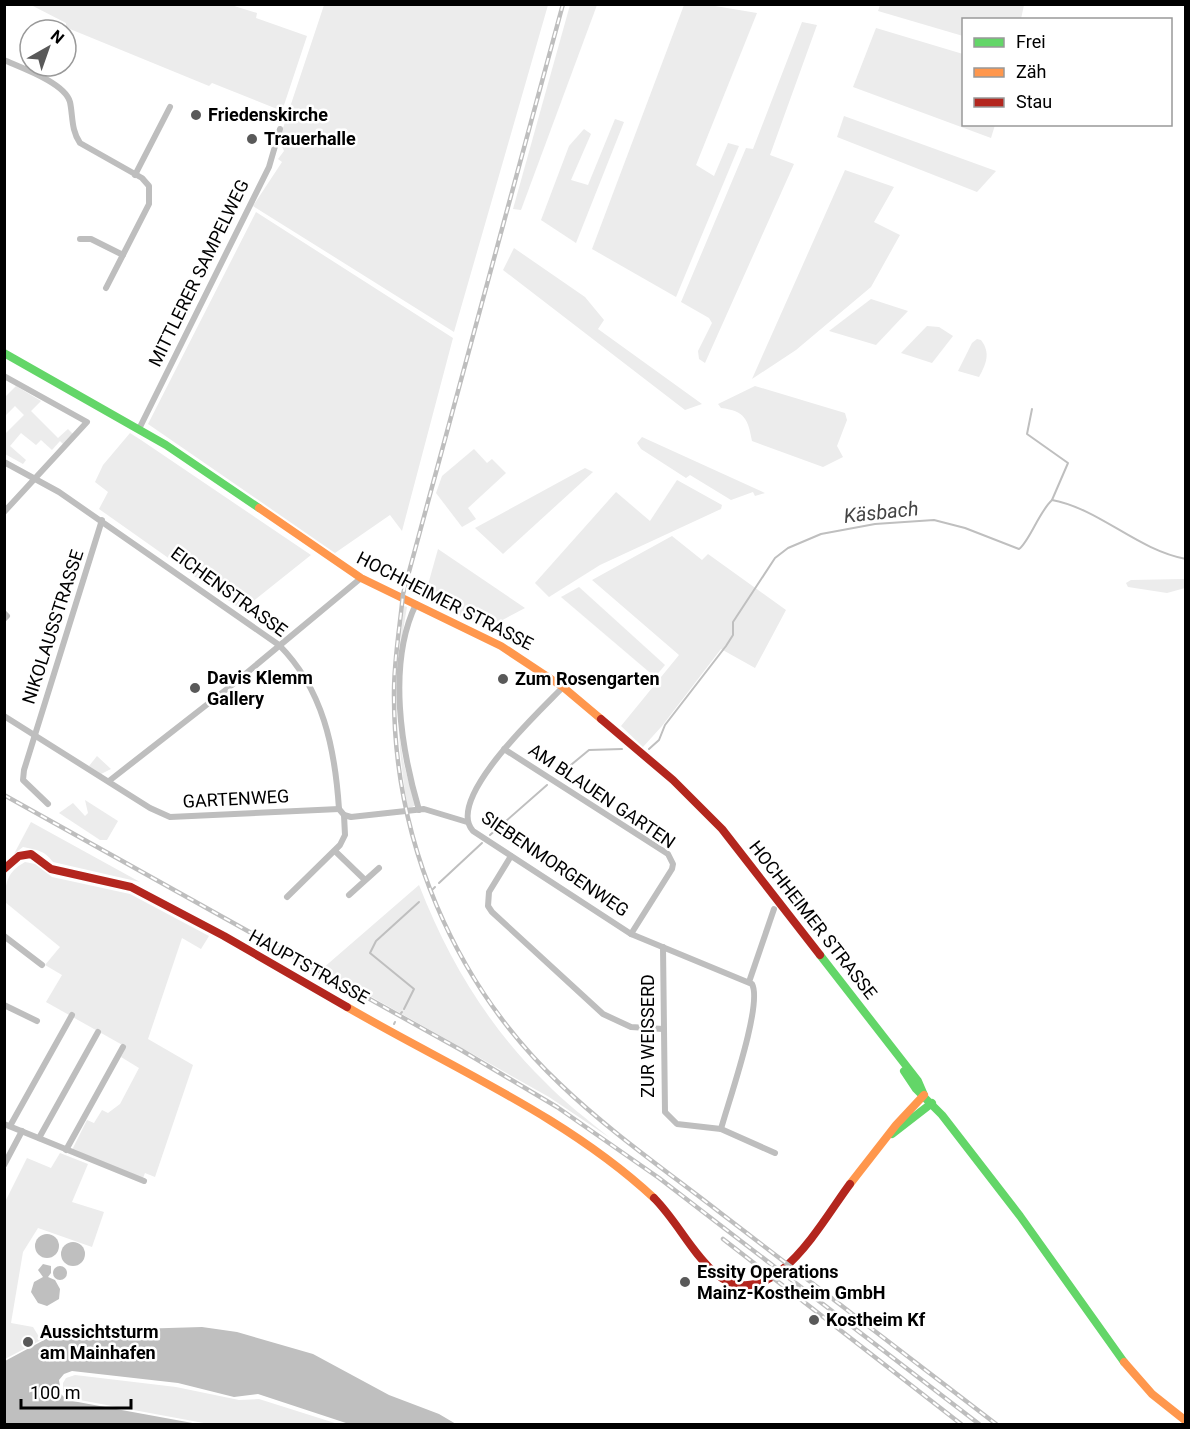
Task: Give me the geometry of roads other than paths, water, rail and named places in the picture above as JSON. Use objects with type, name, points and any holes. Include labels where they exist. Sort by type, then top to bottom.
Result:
[{"type":"main road","name":"HOCHHEIMER STRASSE","points":[[4,352],[139,429],[360,578],[501,646],[563,687],[673,780],[714,820],[918,1080],[924,1095],[1020,1216],[1130,1371],[1152,1394],[1185,1421]]},
{"type":"main road","name":"HAUPTSTRASSE","points":[[4,869],[19,856],[31,854],[51,868],[131,886],[566,1130],[657,1201],[711,1271],[726,1281],[749,1285],[762,1283],[778,1275],[803,1248],[887,1138]]},
{"type":"main road","points":[[887,1138],[924,1095]]},
{"type":"main road","points":[[887,1138],[932,1103]]},
{"type":"street","points":[[4,60],[63,90],[70,103],[74,134],[80,143],[135,174],[149,186],[151,198],[106,288]]},
{"type":"street","points":[[135,174],[170,107]]},
{"type":"street","name":"MITTLERER SAMPELWEG","points":[[139,429],[233,235],[269,167],[280,129]]},
{"type":"street","points":[[80,239],[91,239],[123,255]]},
{"type":"street","points":[[4,375],[87,422],[63,451],[33,478],[4,512]]},
{"type":"street","name":"EICHENSTRASSE","points":[[4,462],[102,520],[279,645],[307,679],[320,705],[328,735],[339,809]]},
{"type":"street","name":"NIKOLAUSSTRASSE","points":[[48,804],[23,780],[33,735],[73,621],[102,520]]},
{"type":"street","points":[[109,781],[360,578]]},
{"type":"street","points":[[416,604],[408,621],[403,648],[401,728],[405,763],[419,810]]},
{"type":"street","points":[[4,613],[7,616],[4,619]]},
{"type":"street","name":"SIEBENMORGENWEG","points":[[563,687],[524,725],[504,749],[478,790],[467,811],[467,822],[472,831],[631,934],[749,982]]},
{"type":"street","name":"GARTENWEG","points":[[4,716],[150,808],[170,817],[339,809]]},
{"type":"street","name":"AM BLAUEN GARTEN","points":[[504,749],[668,854],[673,864],[672,869],[631,934]]},
{"type":"street","points":[[339,809],[351,817],[419,810],[467,822]]},
{"type":"street","points":[[288,897],[334,851],[345,835],[344,814]]},
{"type":"street","points":[[334,851],[365,880]]},
{"type":"street","points":[[511,856],[489,892],[488,906],[492,912],[603,1014],[631,1027],[663,1029]]},
{"type":"street","points":[[349,895],[379,868]]},
{"type":"street","points":[[721,1129],[754,1009],[755,992],[749,982],[774,909]]},
{"type":"street","points":[[4,936],[42,965]]},
{"type":"street","name":"ZUR WEISSERD","points":[[663,947],[665,1113],[672,1121],[683,1126],[694,1124],[721,1129],[774,1153]]},
{"type":"street","points":[[4,1005],[37,1021]]},
{"type":"street","points":[[72,1015],[7,1125],[144,1180]]},
{"type":"street","points":[[39,1138],[99,1032]]},
{"type":"street","points":[[66,1150],[123,1047]]},
{"type":"street","points":[[4,1165],[22,1131]]},
{"type":"waterway","points":[[1032,409],[1027,434],[1068,463],[1052,500]]},
{"type":"waterway","name":"Käsbach","points":[[649,749],[659,740],[665,725],[726,646],[733,635],[733,622],[775,558],[788,548],[821,534],[875,524],[934,520],[965,528],[1019,549],[1052,500],[1086,512],[1151,547],[1186,559]]},
{"type":"waterway","name":"Käsbach","points":[[560,774],[589,750],[622,749]]},
{"type":"waterway","name":"Käsbach","points":[[490,835],[547,785]]},
{"type":"waterway","name":"Käsbach","points":[[439,883],[482,843]]},
{"type":"waterway","name":"Käsbach","points":[[432,890],[435,887]]},
{"type":"waterway","name":"Käsbach","points":[[404,1009],[414,989],[370,953],[376,941],[419,902]]},
{"type":"railway","points":[[563,4],[403,594],[394,680],[396,747],[404,801],[418,854],[436,905],[460,954],[489,1001],[522,1044],[560,1084],[637,1150],[996,1424]]},
{"type":"railway","points":[[4,795],[461,1050],[557,1107],[659,1178],[979,1424]]},
{"type":"railway","points":[[723,1239],[961,1424]]},
{"type":"place","name":"Friedenskirche","points":[[196,115]]},
{"type":"place","name":"Trauerhalle","points":[[252,139]]},
{"type":"place","name":"Zum Rosengarten","points":[[503,679]]},
{"type":"place","name":"Davis Klemm Gallery","points":[[195,688]]},
{"type":"place","name":"Essity Operations Mainz-Kostheim GmbH","points":[[685,1282]]},
{"type":"place","name":"Kostheim Kf","points":[[814,1320]]},
{"type":"place","name":"Aussichtsturm am Mainhafen","points":[[28,1342]]}]
